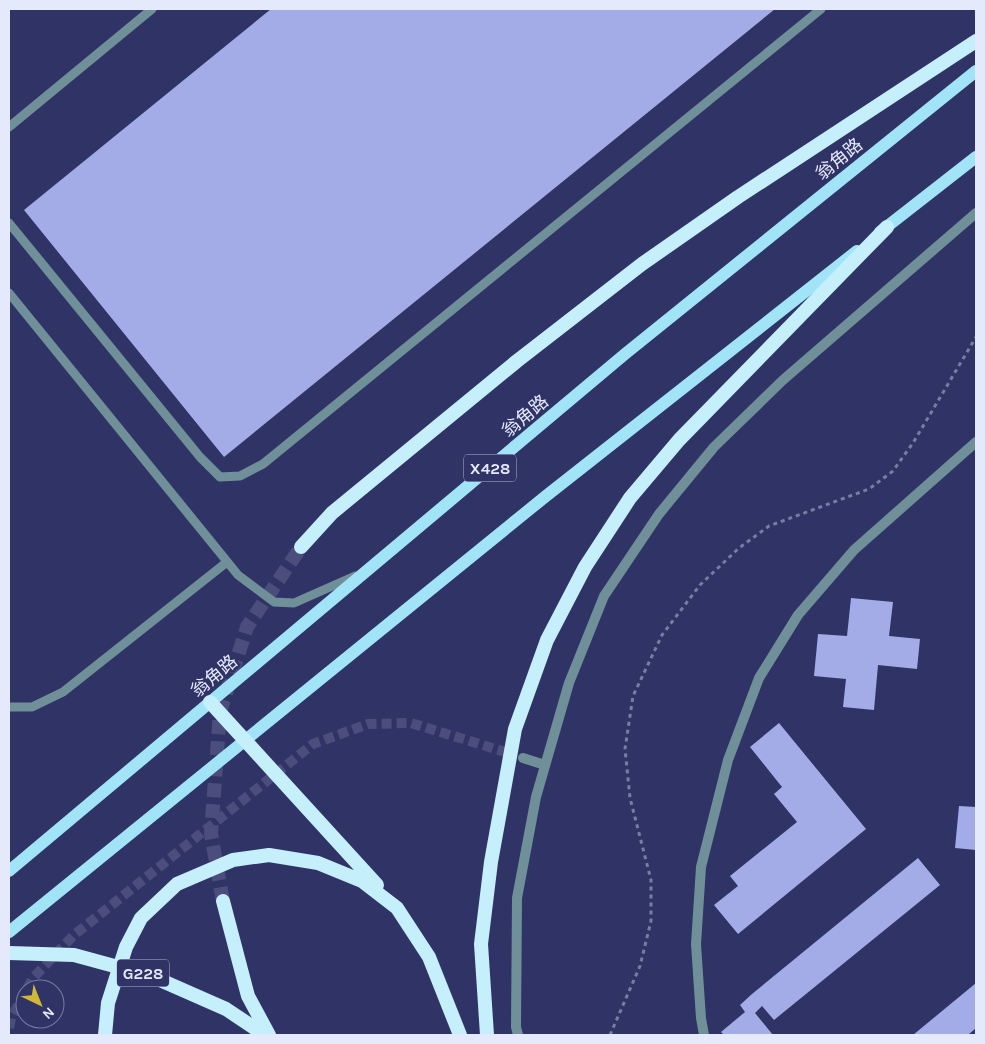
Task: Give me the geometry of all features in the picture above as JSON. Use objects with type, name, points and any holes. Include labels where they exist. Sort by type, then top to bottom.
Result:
[{"type":"highway","points":[[301,547],[332,513],[518,361],[642,264],[738,197],[976,41]]},
{"type":"highway","points":[[486,1035],[481,944],[490,862],[515,729],[547,640],[585,567],[630,498],[679,440],[887,227]]},
{"type":"highway","points":[[210,702],[397,908],[429,957],[460,1035]]},
{"type":"highway","points":[[105,1035],[108,1003],[126,946],[141,918],[177,884],[233,860],[269,855],[318,863],[336,870],[362,881],[397,908]]},
{"type":"highway","points":[[223,901],[248,996],[269,1035]]},
{"type":"highway","name":"G228","points":[[9,953],[74,955],[152,976],[226,1009],[265,1035]]},
{"type":"main road","name":"翁角路","points":[[9,871],[625,354],[976,71]]},
{"type":"main road","points":[[9,932],[546,496],[976,157]]},
{"type":"street","points":[[518,1035],[516,1028],[517,898],[536,797],[569,683],[604,596],[659,514],[714,447],[783,380],[976,213]]},
{"type":"street","points":[[704,1035],[696,944],[701,867],[728,760],[759,678],[798,615],[854,550],[976,442]]},
{"type":"street","points":[[524,758],[545,765]]},
{"type":"lane","points":[[9,127],[152,9]]},
{"type":"lane","points":[[9,223],[200,458],[220,477],[240,476],[263,464],[821,9]]},
{"type":"lane","points":[[9,293],[238,575],[274,602],[294,603],[367,571]]},
{"type":"lane","points":[[9,707],[32,707],[63,692],[227,562]]},
{"type":"path","points":[[610,1035],[640,966],[651,921],[651,880],[630,798],[625,749],[634,696],[662,635],[700,585],[739,548],[769,526],[869,489],[893,471],[913,443],[976,337]]},
{"type":"building","points":[[271,9],[775,9],[224,457],[24,210]]},
{"type":"building","points":[[851,598],[893,602],[889,636],[920,639],[917,669],[878,665],[874,710],[843,707],[846,679],[814,676],[818,634],[847,636]]},
{"type":"building","points":[[779,723],[866,829],[738,934],[714,905],[738,886],[730,876],[797,822],[774,794],[782,787],[750,747]]},
{"type":"building","points":[[959,806],[976,807],[976,850],[955,848]]},
{"type":"building","points":[[918,858],[940,885],[774,1020],[762,1006],[755,1013],[773,1035],[724,1035],[721,1032],[745,1012],[740,1005],[752,994]]},
{"type":"building","points":[[976,983],[976,1028],[968,1035],[913,1035]]},
{"type":"tunnel","points":[[223,901],[211,834],[220,712],[247,627],[301,547]]},
{"type":"tunnel","points":[[32,979],[74,935],[313,744],[368,724],[411,723],[515,755]]},
{"type":"tunnel","points":[[9,1028],[15,1011]]}]
